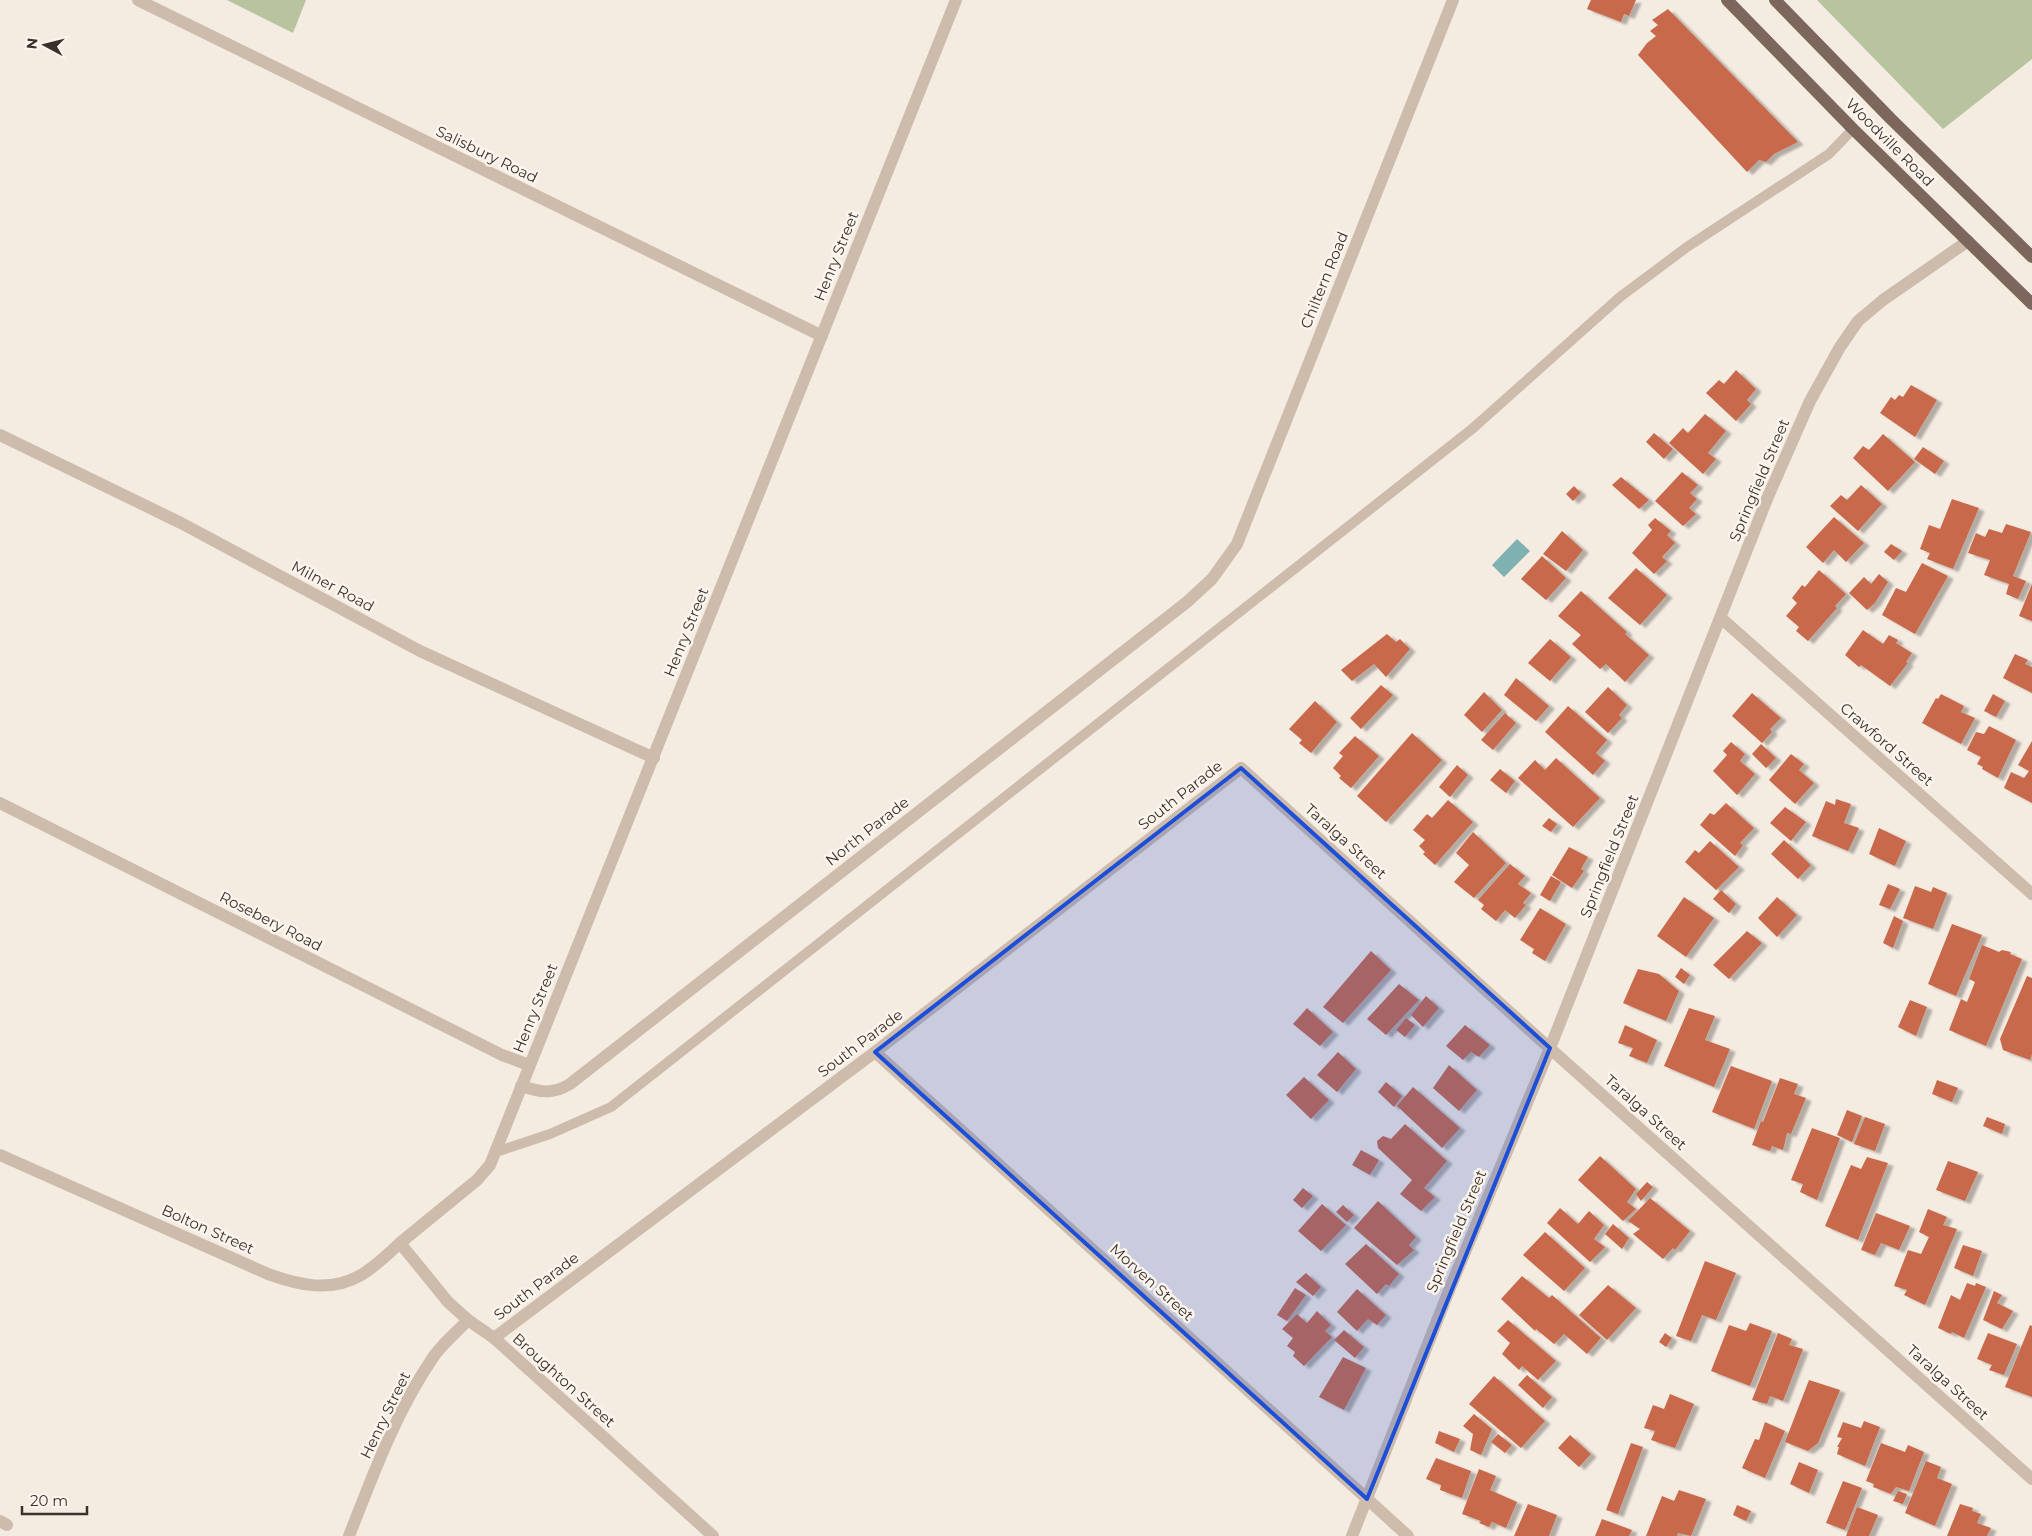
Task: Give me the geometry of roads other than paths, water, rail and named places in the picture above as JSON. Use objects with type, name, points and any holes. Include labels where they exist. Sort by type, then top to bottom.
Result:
[{"type":"main road","name":"Woodville Road","points":[[1727,0],[1870,146],[2032,304]]},
{"type":"main road","name":"Woodville Road","points":[[1776,0],[1891,119],[2032,257]]},
{"type":"street","name":"Salisbury Road","points":[[138,0],[822,336]]},
{"type":"street","name":"Henry Street","points":[[400,1243],[477,1180],[490,1165],[496,1152],[956,0]]},
{"type":"street","name":"Chiltern Road","points":[[1221,568],[1237,544],[1453,0]]},
{"type":"street","name":"Springfield Street","points":[[1352,1536],[1450,1288],[1550,1048],[1795,434],[1840,347],[1858,321],[1882,300],[1968,241]]},
{"type":"street","name":"Milner Road","points":[[0,435],[182,523],[420,651],[654,758]]},
{"type":"street","name":"North Parade","points":[[521,1086],[548,1093],[570,1084],[1187,602],[1221,568]]},
{"type":"street","name":"Crawford Street","points":[[1721,618],[2032,894]]},
{"type":"street","name":"Taralga Street","points":[[1241,768],[1550,1048],[2032,1479]]},
{"type":"street","name":"South Parade","points":[[494,1338],[875,1052],[1241,768]]},
{"type":"street","name":"Rosebery Road","points":[[0,803],[260,935],[502,1055],[529,1066]]},
{"type":"street","name":"Morven Street","points":[[875,1052],[1408,1536]]},
{"type":"street","name":"Bolton Street","points":[[0,1155],[268,1274],[307,1286],[339,1284],[362,1275],[400,1243]]},
{"type":"street","name":"Broughton Street","points":[[400,1243],[448,1302],[468,1320],[494,1338],[710,1535]]},
{"type":"street","name":"Henry Street","points":[[349,1536],[387,1442],[408,1398],[435,1355],[468,1320]]},
{"type":"lane","points":[[496,1152],[550,1134],[611,1107],[1472,429],[1620,297],[1687,247],[1829,154],[1853,129]]},
{"type":"water","points":[[1517,539],[1530,551],[1504,577],[1492,565]]}]
